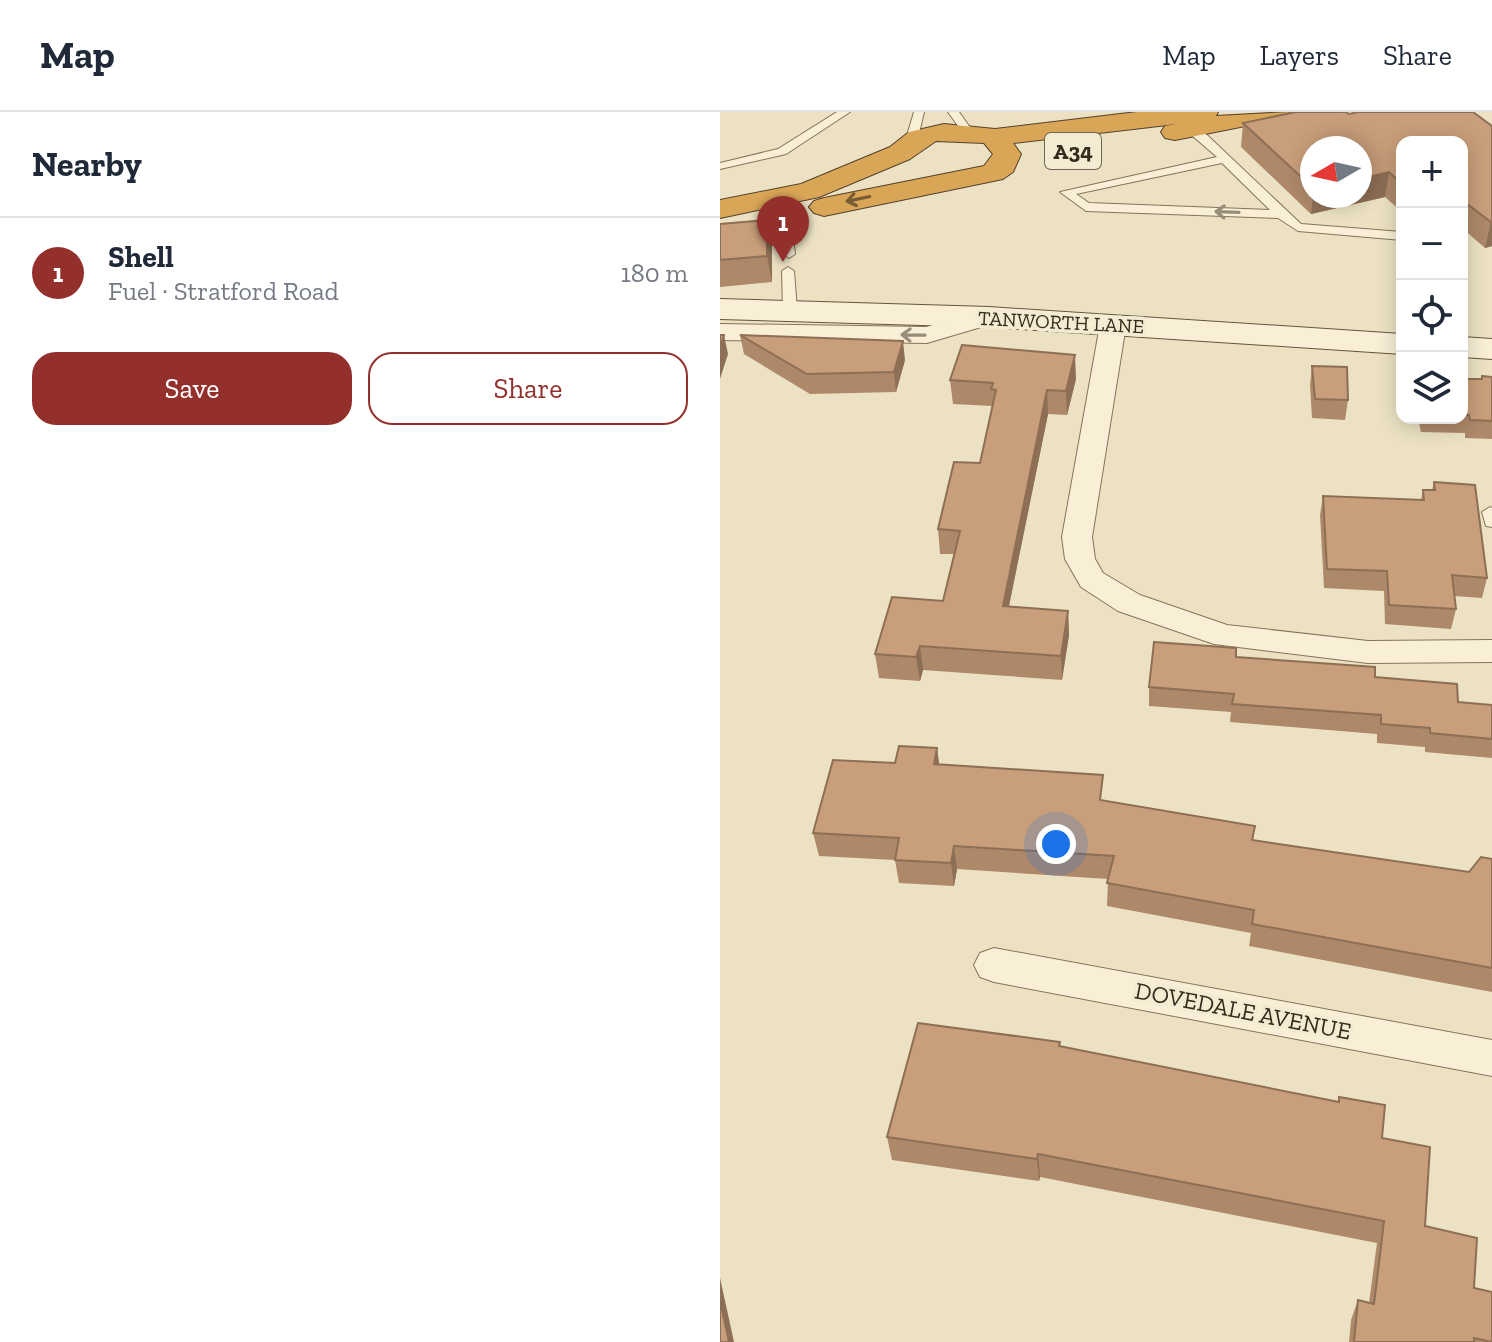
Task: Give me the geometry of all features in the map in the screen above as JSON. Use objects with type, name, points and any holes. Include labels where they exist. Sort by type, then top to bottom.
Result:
[{"type":"highway","name":"A34","points":[[720,209],[809,191],[944,132],[988,135],[1198,121],[1276,112]]},
{"type":"highway","name":"A34","points":[[720,229],[934,183],[967,180],[993,173],[1003,166],[1198,121]]},
{"type":"highway","points":[[988,135],[1007,154],[1003,166]]},
{"type":"highway","points":[[906,148],[902,165],[911,173],[934,183]]},
{"type":"street","name":"TANWORTH LANE","points":[[720,309],[989,317],[1396,344]]},
{"type":"street","points":[[720,332],[927,335],[989,317]]},
{"type":"street","points":[[1113,325],[1077,537],[1080,559],[1092,580],[1129,603],[1225,636],[1368,652],[1492,651]]},
{"type":"street","points":[[1468,347],[1492,349]]},
{"type":"street","name":"DOVEDALE AVENUE","points":[[994,965],[1492,1058]]},
{"type":"lane","points":[[720,166],[782,152],[845,112]]},
{"type":"lane","points":[[906,148],[919,112]]},
{"type":"lane","points":[[953,112],[965,128],[988,135]]},
{"type":"lane","points":[[1198,121],[1223,159],[1298,227],[1396,235]]},
{"type":"lane","points":[[1223,159],[1066,192],[1086,207],[1281,214]]},
{"type":"lane","points":[[784,215],[789,254]]},
{"type":"lane","points":[[788,271],[790,310]]},
{"type":"building","points":[[1296,112],[1473,112],[1492,126],[1492,222],[1468,204],[1468,136],[1396,136],[1396,178],[1389,172],[1372,176],[1372,136],[1300,136],[1300,176],[1243,123]]},
{"type":"building","points":[[767,220],[767,256],[720,260],[720,224]]},
{"type":"building","points":[[740,335],[903,341],[894,372],[807,374]]},
{"type":"building","points":[[962,345],[1075,355],[1066,391],[1047,390],[1003,606],[1068,611],[1061,656],[920,646],[916,657],[875,654],[892,597],[943,601],[960,531],[938,529],[954,462],[980,463],[996,390],[991,389],[993,383],[950,380]]},
{"type":"building","points":[[1312,366],[1347,367],[1348,400],[1315,399]]},
{"type":"building","points":[[1482,376],[1492,377],[1492,421],[1470,420],[1468,415],[1468,379],[1482,379]]},
{"type":"building","points":[[1434,482],[1475,485],[1487,578],[1452,575],[1456,609],[1389,605],[1387,571],[1327,569],[1323,496],[1424,500],[1423,490],[1435,490]]},
{"type":"building","points":[[1154,642],[1236,648],[1236,657],[1375,667],[1375,677],[1457,684],[1458,702],[1492,705],[1492,739],[1430,733],[1430,728],[1381,724],[1381,715],[1232,704],[1234,694],[1149,687]]},
{"type":"building","points":[[899,746],[937,748],[934,764],[1103,775],[1100,800],[1255,826],[1252,840],[1469,872],[1481,857],[1492,859],[1492,968],[1252,924],[1254,910],[1107,883],[1114,856],[954,846],[951,863],[895,860],[899,838],[813,833],[833,760],[895,763]]},
{"type":"building","points":[[918,1023],[1060,1042],[1059,1046],[1339,1102],[1339,1097],[1385,1105],[1382,1138],[1430,1147],[1425,1226],[1477,1238],[1474,1288],[1492,1292],[1492,1342],[1474,1338],[1474,1342],[1354,1342],[1358,1300],[1374,1304],[1384,1221],[1038,1154],[1037,1159],[887,1137]]},
{"type":"building","points":[[720,1300],[729,1342],[720,1342]]},
{"type":"place","name":"Shell","points":[[783,262]]}]
